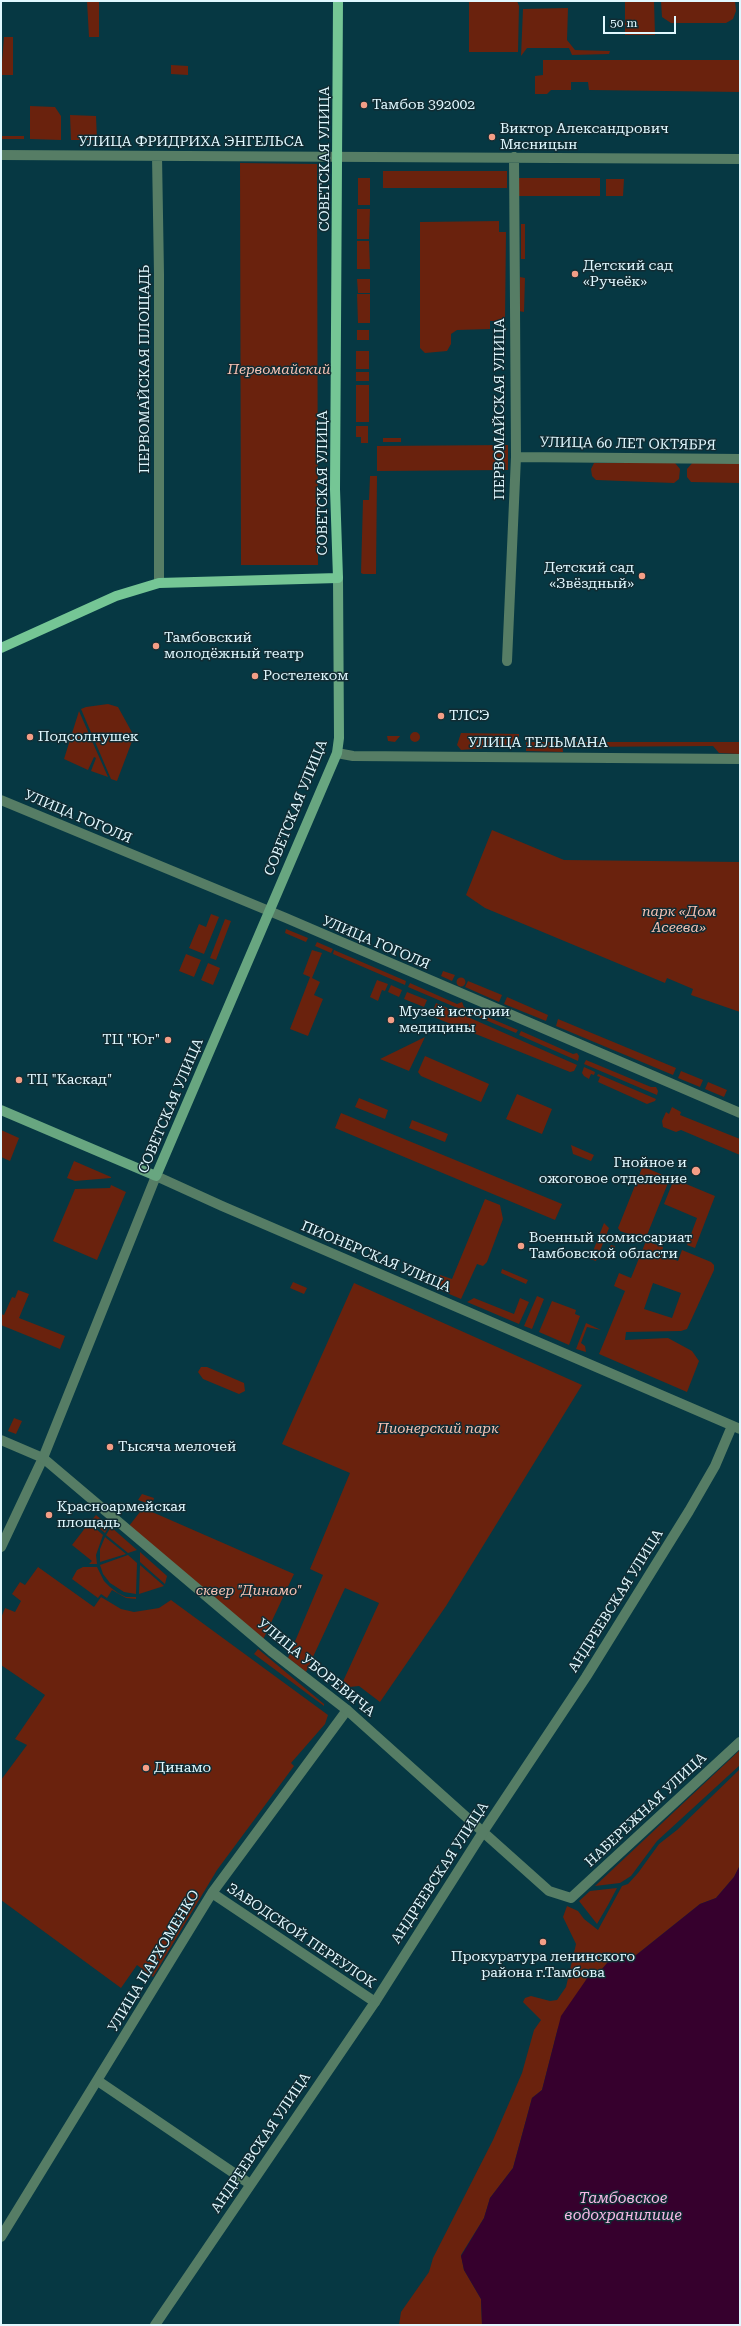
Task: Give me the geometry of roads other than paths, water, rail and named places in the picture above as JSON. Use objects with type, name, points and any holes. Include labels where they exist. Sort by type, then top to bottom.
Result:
[{"type":"main road","name":"СОВЕТСКАЯ УЛИЦА","points":[[156,1176],[337,753],[339,738],[336,489],[339,157],[338,1]]},
{"type":"main road","points":[[1,648],[116,596],[159,583],[338,578]]},
{"type":"main road","name":"ПИОНЕРСКАЯ УЛИЦА","points":[[1,1110],[156,1176]]},
{"type":"street","name":"УЛИЦА ФРИДРИХА ЭНГЕЛЬСА","points":[[1,155],[740,159]]},
{"type":"street","name":"ПЕРВОМАЙСКАЯ ПЛОЩАДЬ","points":[[157,156],[160,274],[159,583]]},
{"type":"street","name":"ПЕРВОМАЙСКАЯ УЛИЦА","points":[[507,660],[516,457],[514,157]]},
{"type":"street","name":"УЛИЦА 60 ЛЕТ ОКТЯБРЯ","points":[[516,457],[740,460]]},
{"type":"street","name":"УЛИЦА ТЕЛЬМАНА","points":[[337,753],[354,756],[740,759]]},
{"type":"street","name":"УЛИЦА ГОГОЛЯ","points":[[1,800],[740,1113]]},
{"type":"street","name":"ПИОНЕРСКАЯ УЛИЦА","points":[[156,1176],[229,1209],[736,1427]]},
{"type":"street","name":"СОВЕТСКАЯ УЛИЦА","points":[[1,1547],[42,1458],[156,1176]]},
{"type":"street","name":"АНДРЕЕВСКАЯ УЛИЦА","points":[[155,2325],[375,2002],[483,1832],[586,1677],[689,1511],[736,1427]]},
{"type":"street","name":"УЛИЦА УБОРЕВИЧА","points":[[1,1440],[42,1458],[271,1651],[347,1710],[549,1891],[571,1898]]},
{"type":"street","name":"УЛИЦА ПАРХОМЕНКО","points":[[1,2237],[212,1893],[347,1710]]},
{"type":"street","name":"НАБЕРЕЖНАЯ УЛИЦА","points":[[571,1898],[740,1742]]},
{"type":"street","name":"ЗАВОДСКОЙ ПЕРЕУЛОК","points":[[212,1893],[375,2002]]},
{"type":"street","points":[[98,2081],[250,2184]]},
{"type":"water","name":"Тамбовское водохранилище","points":[[740,1865],[740,2325],[482,2325],[481,2299],[464,2270],[461,2256],[484,2218],[490,2198],[513,2168],[532,2098],[542,2090],[561,2016],[588,1977],[602,1969],[614,1955],[630,1960],[700,1904],[716,1898],[734,1877]]},
{"type":"place","name":"Тамбов 392002","points":[[364,105]]},
{"type":"place","name":"Виктор Александрович Мясницын","points":[[492,137]]},
{"type":"place","name":"Детский сад «Ручеёк»","points":[[575,274]]},
{"type":"place","name":"Детский сад «Звёздный»","points":[[642,576]]},
{"type":"place","name":"Тамбовский молодёжный театр","points":[[156,646]]},
{"type":"place","name":"Ростелеком","points":[[255,676]]},
{"type":"place","name":"ТЛСЭ","points":[[441,716]]},
{"type":"place","name":"Подсолнушек","points":[[30,737]]},
{"type":"place","name":"Музей истории медицины","points":[[391,1020]]},
{"type":"place","name":"ТЦ \"Юг\"","points":[[168,1040]]},
{"type":"place","name":"ТЦ \"Каскад\"","points":[[19,1080]]},
{"type":"place","name":"Гнойное и ожоговое отделение","points":[[696,1171]]},
{"type":"place","name":"Военный комиссариат Тамбовской области","points":[[521,1246]]},
{"type":"place","name":"Тысяча мелочей","points":[[110,1447]]},
{"type":"place","name":"Красноармейская площадь","points":[[49,1515]]},
{"type":"place","name":"Динамо","points":[[146,1768]]},
{"type":"place","name":"Прокуратура ленинского района г.Тамбова","points":[[543,1942]]},
{"type":"park label","name":"Первомайский","points":[[279,370]]},
{"type":"park label","name":"парк «Дом Асеева»","points":[[679,920]]},
{"type":"park label","name":"Пионерский парк","points":[[438,1429]]},
{"type":"park label","name":"сквер \"Динамо\"","points":[[249,1591]]}]
